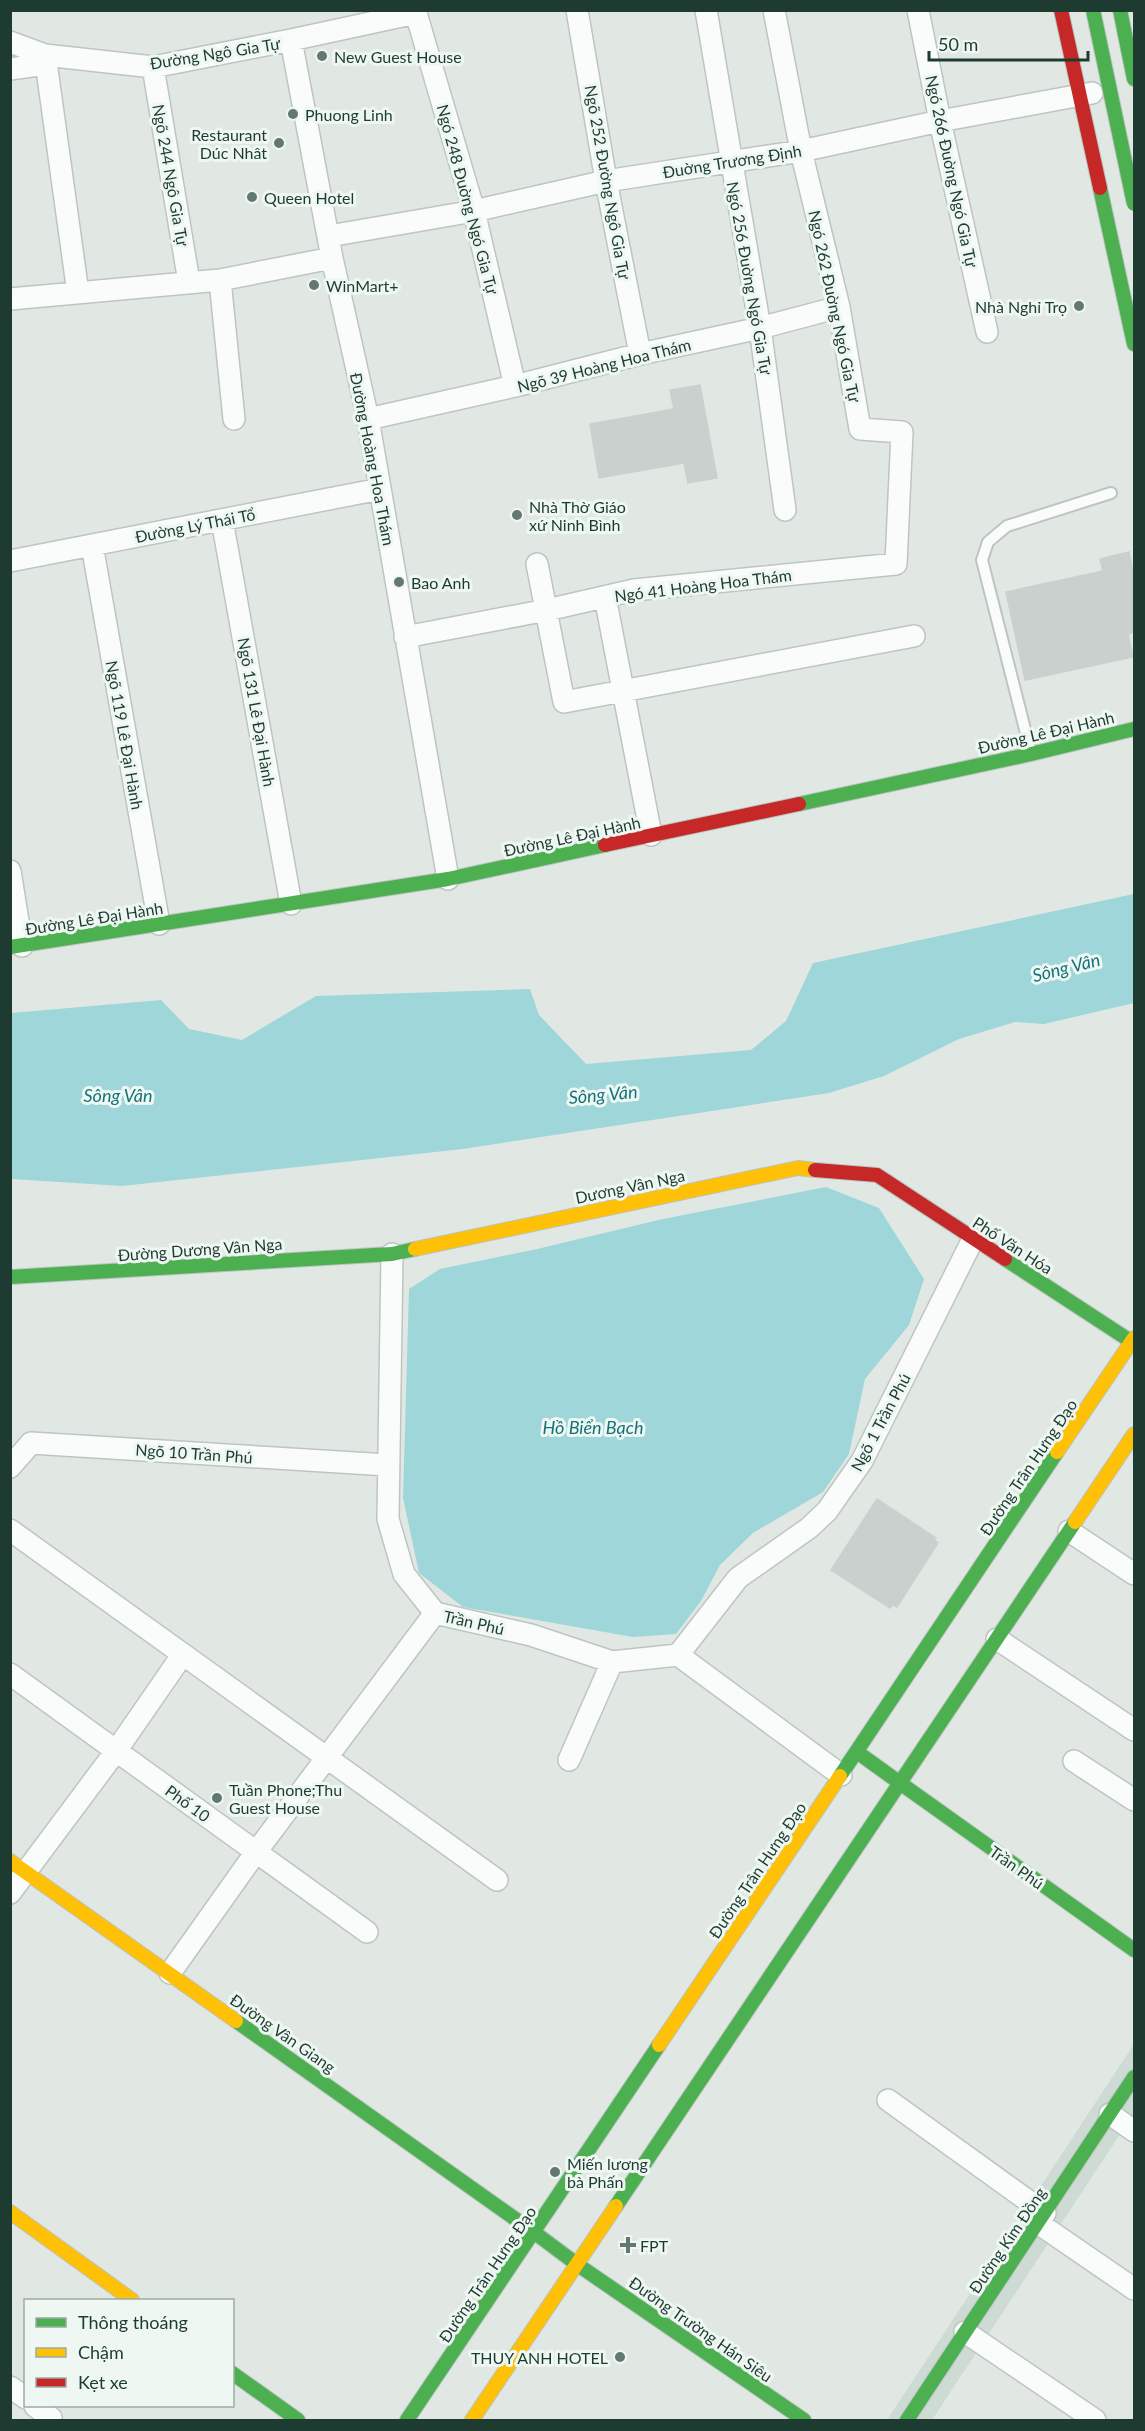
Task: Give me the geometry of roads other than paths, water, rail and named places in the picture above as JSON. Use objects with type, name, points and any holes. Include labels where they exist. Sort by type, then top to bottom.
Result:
[{"type":"main road","points":[[1061,10],[1134,344]]},
{"type":"main road","points":[[1093,10],[1134,204]]},
{"type":"main road","points":[[1120,10],[1134,79]]},
{"type":"main road","name":"Đường Lê Đại Hành","points":[[16,946],[448,879],[1031,754],[1134,729]]},
{"type":"main road","points":[[1120,732],[1134,737]]},
{"type":"main road","name":"Dương Vân Nga","points":[[392,1254],[798,1168],[877,1175]]},
{"type":"main road","name":"Phố Văn Hóa","points":[[877,1175],[1133,1340]]},
{"type":"main road","name":"Đường Dương Vân Nga","points":[[10,1277],[392,1254]]},
{"type":"main road","name":"Đường Trân Hưng Đạo","points":[[407,2421],[1133,1340]]},
{"type":"main road","points":[[472,2421],[1134,1434]]},
{"type":"main road","name":"Trần Phú","points":[[856,1752],[1134,1950]]},
{"type":"main road","name":"Đường Vân Giang","points":[[18,1866],[578,2265]]},
{"type":"main road","name":"Đường Kim Đồng","points":[[907,2421],[1134,2077]]},
{"type":"main road","points":[[10,2212],[129,2299]]},
{"type":"main road","name":"Đường Trường Hán Siêu","points":[[578,2265],[804,2421]]},
{"type":"main road","points":[[234,2374],[298,2421]]},
{"type":"street","name":"Ngõ 252 Đường Ngô Gia Tự","points":[[577,10],[606,181],[640,354]]},
{"type":"street","name":"Ngó 256 Đuờng Ngó Gia Tự","points":[[706,10],[760,328],[785,510]]},
{"type":"street","name":"Ngó 262 Đuờng Ngó Gia Tự","points":[[774,10],[801,151],[838,307],[860,429],[902,432],[896,564]]},
{"type":"street","name":"Ngó 266 Đuờng Ngó Gia Tự","points":[[918,10],[987,332]]},
{"type":"street","name":"Đường Ngô Gia Tự","points":[[10,42],[45,59],[153,67],[291,40],[416,12]]},
{"type":"street","name":"Ngó 248 Đuờng Ngó Gia Tự","points":[[416,12],[474,211],[515,386]]},
{"type":"street","name":"Đường Hoàng Hoa Thám","points":[[291,40],[332,258],[368,419],[448,879]]},
{"type":"street","points":[[10,69],[45,59],[78,293]]},
{"type":"street","name":"Ngõ 244 Ngô Gia Tự","points":[[153,67],[189,282]]},
{"type":"street","name":"Đuờng Trương Định","points":[[329,236],[474,211],[606,181],[801,151],[940,121],[1134,86]]},
{"type":"street","points":[[10,299],[220,280],[332,258]]},
{"type":"street","points":[[220,280],[234,419]]},
{"type":"street","name":"Ngõ 39 Hoàng Hoa Thám","points":[[368,419],[515,386],[640,354],[760,328],[838,307]]},
{"type":"street","name":"Đường Lý Thái Tổ","points":[[10,561],[380,489]]},
{"type":"street","name":"Ngõ 131 Lê Đại Hành","points":[[222,520],[291,904]]},
{"type":"street","name":"Ngõ 119 Lê Đại Hành","points":[[92,545],[159,924]]},
{"type":"street","points":[[537,564],[564,702],[914,636]]},
{"type":"street","name":"Ngó 41 Hoàng Hoa Thám","points":[[405,637],[547,610],[634,590],[896,564]]},
{"type":"street","points":[[605,597],[651,836]]},
{"type":"street","points":[[10,871],[16,946]]},
{"type":"street","name":"Ngõ 1 Trần Phú","points":[[678,1655],[738,1578],[809,1528],[827,1511],[862,1461],[973,1239]]},
{"type":"street","name":"Trần Phú","points":[[392,1254],[388,1519],[404,1574],[435,1613],[531,1635],[612,1662],[678,1655]]},
{"type":"street","name":"Ngõ 10 Trần Phú","points":[[10,1467],[31,1443],[388,1465]]},
{"type":"street","points":[[10,1530],[497,1880]]},
{"type":"street","points":[[1069,1531],[1134,1574]]},
{"type":"street","points":[[170,1973],[256,1852],[435,1613]]},
{"type":"street","points":[[997,1639],[1134,1730]]},
{"type":"street","points":[[10,1893],[18,1866],[116,1750],[183,1654]]},
{"type":"street","points":[[678,1655],[841,1775]]},
{"type":"street","points":[[569,1760],[612,1662]]},
{"type":"street","name":"Phố 10","points":[[10,1674],[367,1932]]},
{"type":"street","points":[[1074,1761],[1134,1800]]},
{"type":"street","points":[[888,2100],[1134,2289]]},
{"type":"street","points":[[1110,2114],[1134,2131]]},
{"type":"street","points":[[965,2332],[1095,2421]]},
{"type":"street","points":[[10,2387],[24,2397]]},
{"type":"lane","points":[[1031,754],[982,560],[988,542],[1007,526],[1111,493]]},
{"type":"water","name":"Sông Vân","points":[[1134,894],[1134,1003],[1044,1024],[1015,1022],[959,1039],[884,1076],[829,1093],[463,1149],[122,1186],[11,1179],[11,1013],[161,1000],[189,1029],[242,1040],[316,996],[530,989],[539,1015],[586,1064],[751,1050],[786,1021],[813,963]]},
{"type":"water","name":"Hồ Biển Bạch","points":[[826,1187],[879,1208],[924,1279],[909,1325],[865,1379],[849,1454],[823,1492],[753,1533],[720,1565],[701,1601],[676,1634],[633,1637],[463,1607],[419,1573],[403,1498],[409,1289],[440,1269],[663,1219]]},
{"type":"place","name":"New Guest House","points":[[322,56]]},
{"type":"place","name":"Phuong Linh","points":[[293,114]]},
{"type":"place","name":"Restaurant Dúc Nhât","points":[[279,143]]},
{"type":"place","name":"Queen Hotel","points":[[252,197]]},
{"type":"place","name":"WinMart+","points":[[314,285]]},
{"type":"place","name":"Nhà Nghỉ Trọ","points":[[1079,306]]},
{"type":"place","name":"Nhà Thờ Giáo xứ Ninh Bình","points":[[517,515]]},
{"type":"place","name":"Bao Anh","points":[[399,582]]},
{"type":"place","name":"Tuần Phone;Thu Guest House","points":[[217,1798]]},
{"type":"place","name":"Miến lương bà Phấn","points":[[555,2172]]},
{"type":"place","name":"FPT","points":[[628,2245]]},
{"type":"place","name":"THUY ANH HOTEL","points":[[620,2357]]}]
